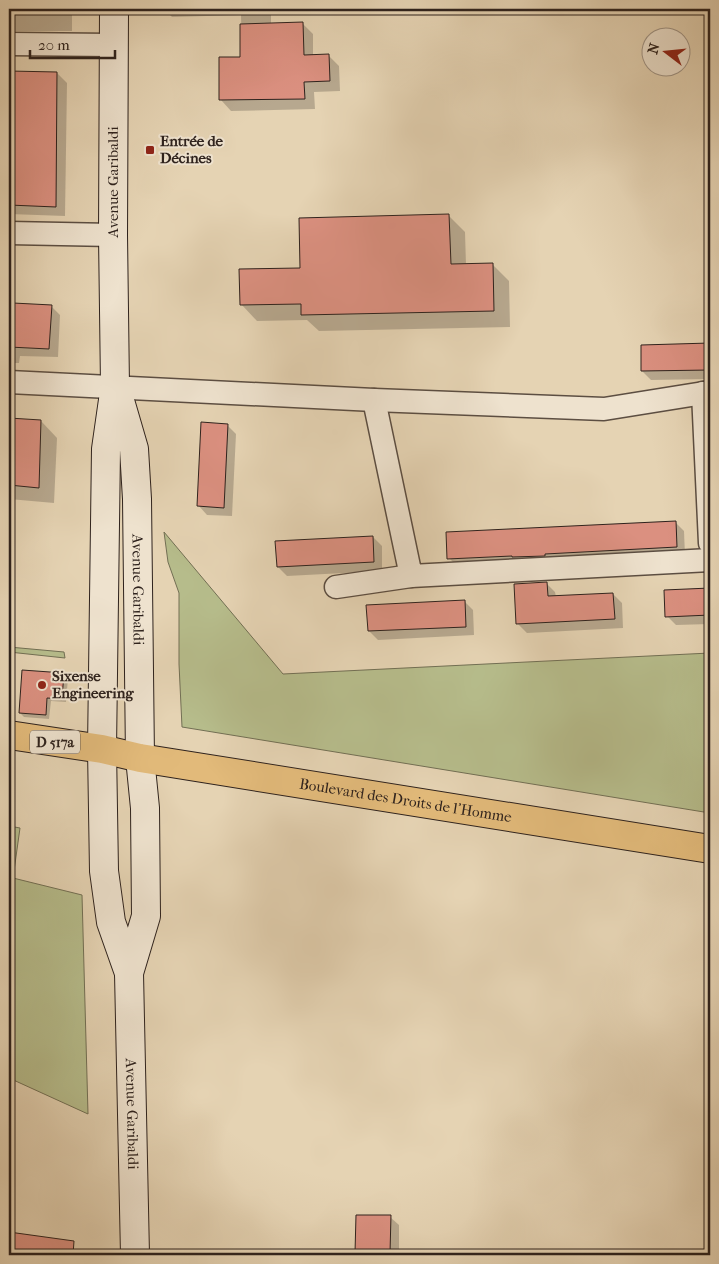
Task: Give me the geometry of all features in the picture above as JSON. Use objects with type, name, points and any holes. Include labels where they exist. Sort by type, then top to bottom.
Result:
[{"type":"main road","name":"Avenue Garibaldi","points":[[114,9],[112,45],[112,235],[115,386],[106,449],[102,749],[104,871],[110,922],[129,973]]},
{"type":"main road","name":"Avenue Garibaldi","points":[[115,386],[134,449],[136,474],[140,758],[145,808],[146,916],[129,973],[135,1255]]},
{"type":"main road","name":"D 517a","points":[[9,735],[102,749]]},
{"type":"main road","name":"Boulevard des Droits de l'Homme","points":[[102,749],[140,758],[710,849]]},
{"type":"street","points":[[9,44],[112,45]]},
{"type":"street","points":[[9,233],[112,235]]},
{"type":"street","points":[[9,382],[604,409],[707,393],[710,543]]},
{"type":"street","points":[[374,400],[411,576]]},
{"type":"street","points":[[336,587],[411,576],[710,560]]},
{"type":"green space","points":[[164,532],[283,674],[710,653],[710,813],[182,727],[179,664],[179,593],[168,562]]},
{"type":"green space","points":[[9,647],[64,652],[65,658],[9,652]]},
{"type":"green space","points":[[9,826],[20,828],[13,878],[82,895],[88,1114],[9,1078]]},
{"type":"building","points":[[303,22],[304,55],[329,54],[330,81],[304,82],[305,99],[219,100],[219,57],[240,57],[240,24]]},
{"type":"building","points":[[9,71],[57,72],[56,207],[9,205]]},
{"type":"building","points":[[449,214],[451,264],[493,263],[494,311],[301,315],[301,304],[240,305],[239,269],[300,268],[299,218]]},
{"type":"building","points":[[13,303],[52,305],[49,349],[9,347],[9,310],[13,310]]},
{"type":"building","points":[[710,343],[710,370],[641,371],[641,345]]},
{"type":"building","points":[[9,418],[41,420],[39,488],[9,485]]},
{"type":"building","points":[[201,422],[228,424],[224,508],[197,506]]},
{"type":"building","points":[[676,521],[677,547],[545,554],[545,556],[447,559],[446,532]]},
{"type":"building","points":[[373,536],[374,562],[277,567],[275,541]]},
{"type":"building","points":[[547,582],[548,596],[613,593],[615,619],[516,624],[514,584]]},
{"type":"building","points":[[710,588],[710,615],[665,617],[664,590]]},
{"type":"building","points":[[465,600],[466,627],[368,631],[366,605]]},
{"type":"building","name":"Sixense Engineering","points":[[22,670],[64,673],[62,699],[47,698],[46,715],[19,713]]},
{"type":"building","points":[[356,1215],[391,1215],[390,1253],[355,1253]]},
{"type":"building","points":[[9,1232],[74,1241],[73,1255],[9,1255]]},
{"type":"place","name":"Entrée de Décines","points":[[150,150]]},
{"type":"place","name":"Sixense Engineering","points":[[42,685]]}]
